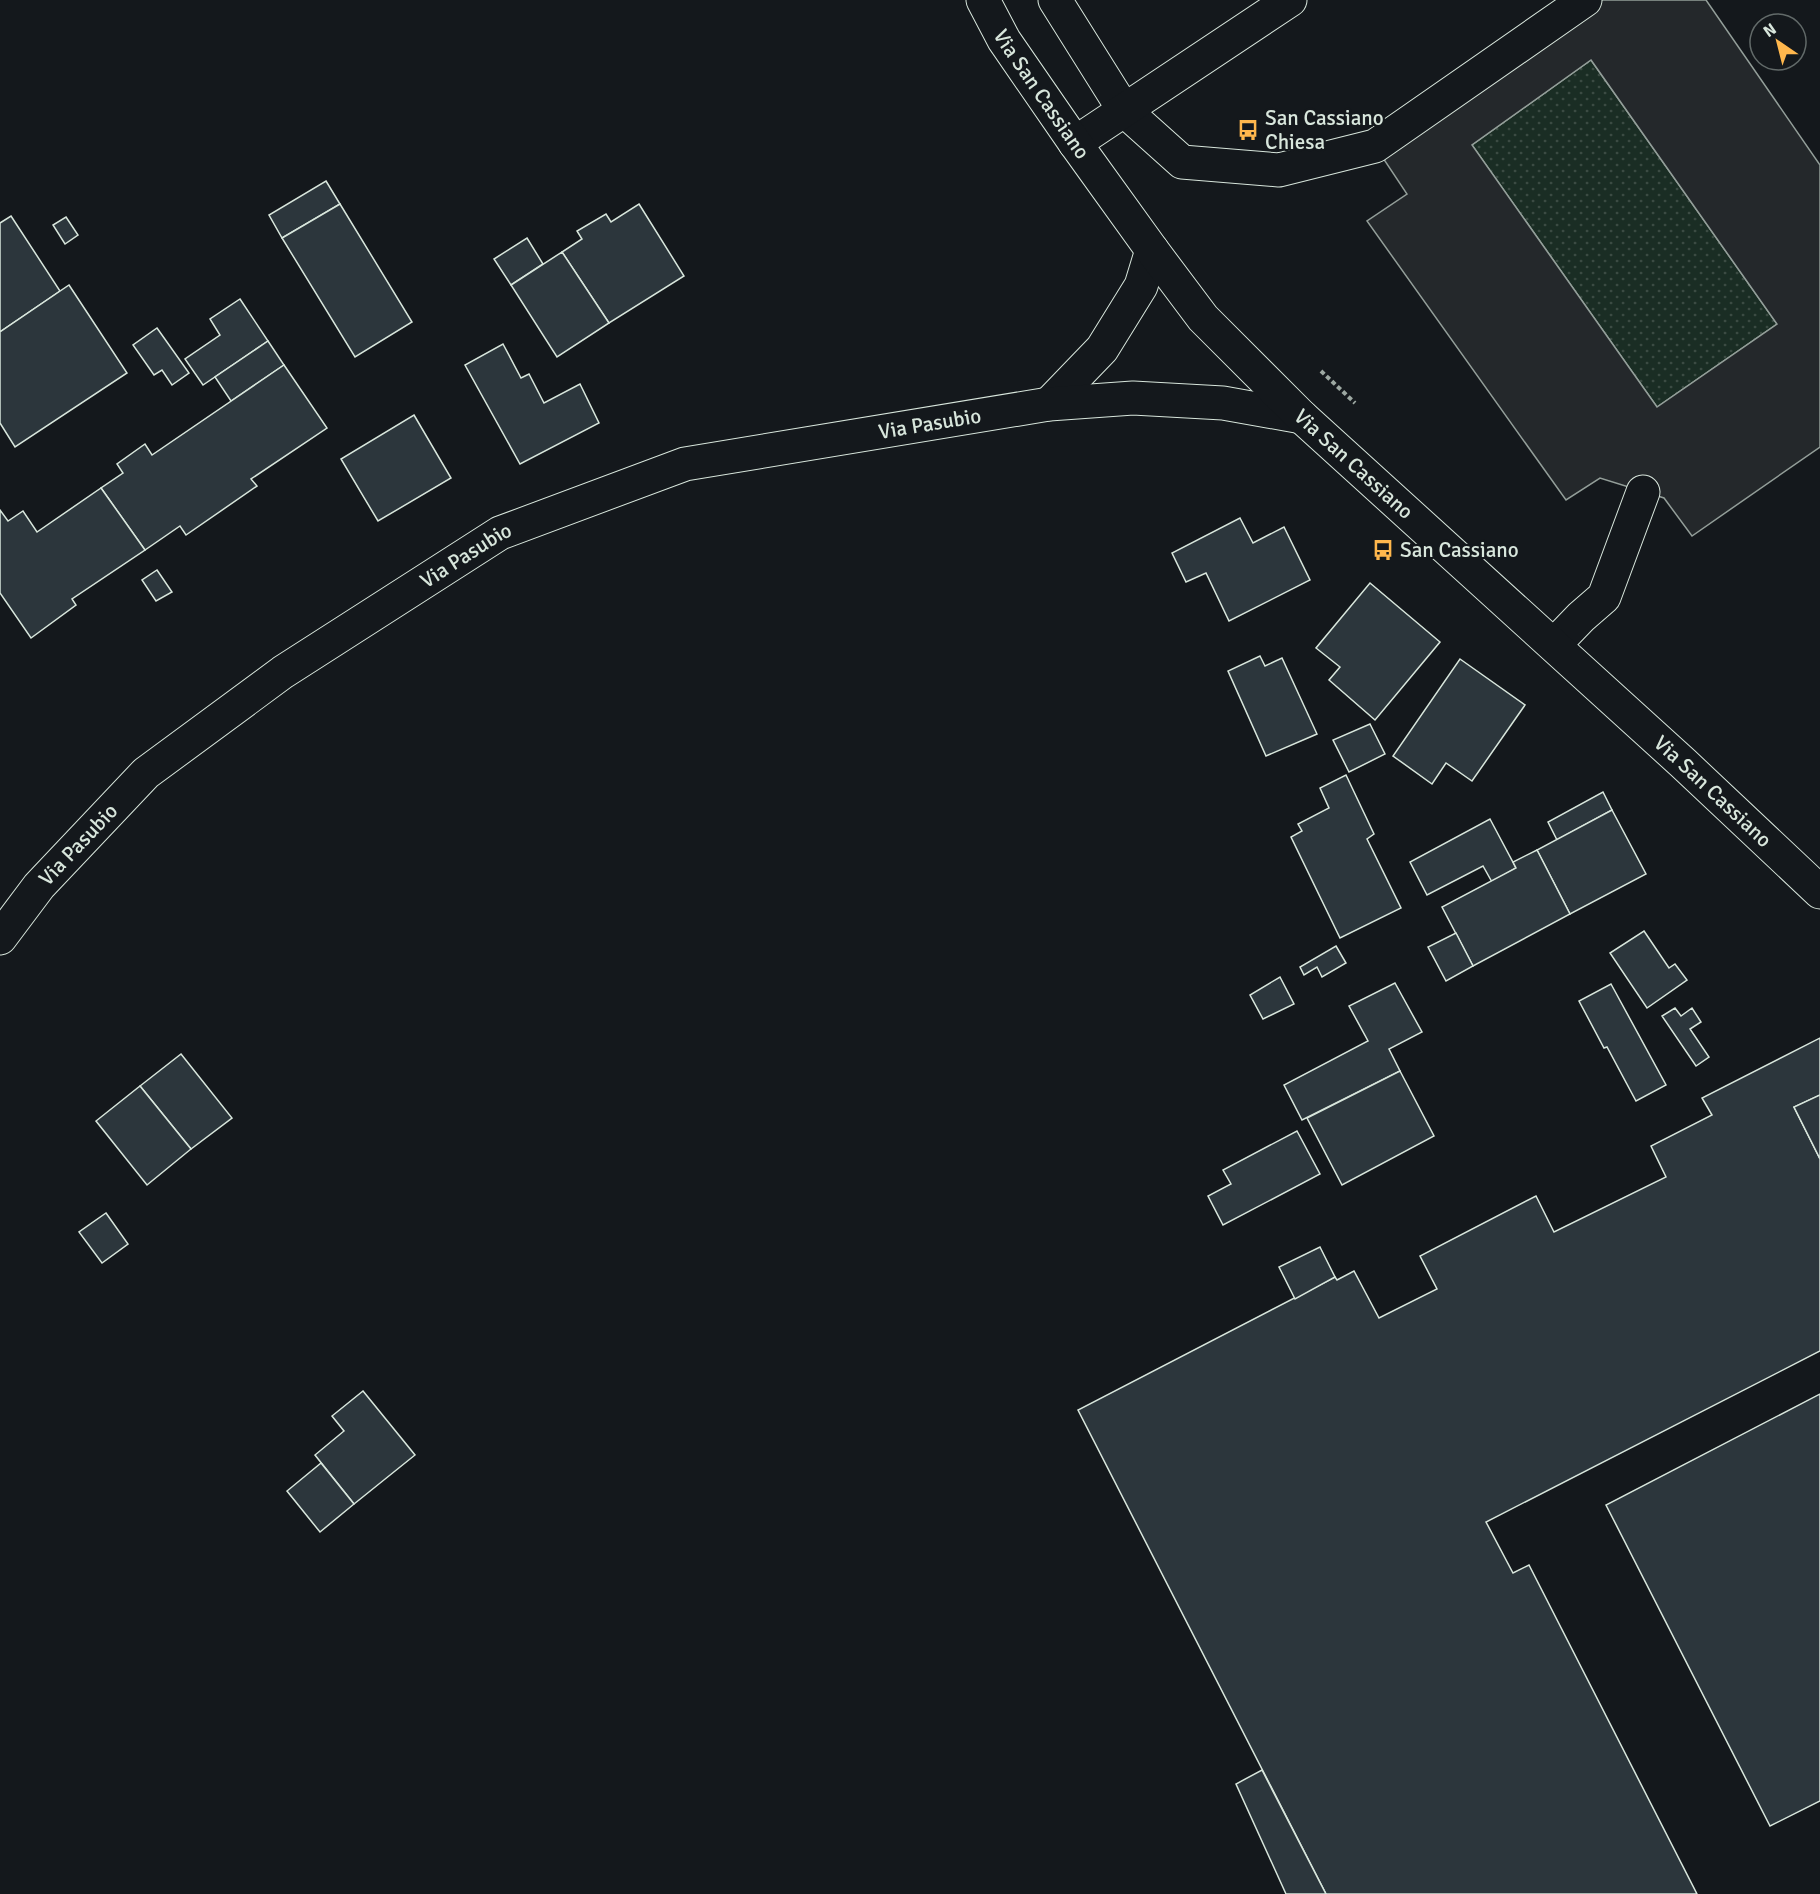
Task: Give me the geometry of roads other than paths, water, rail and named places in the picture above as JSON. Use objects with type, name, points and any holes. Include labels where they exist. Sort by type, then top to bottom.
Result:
[{"type":"street","name":"Via San Cassiano","points":[[983,0],[1004,40],[1075,143],[1203,318],[1302,417],[1683,763],[1820,892]]},
{"type":"street","points":[[1055,0],[1124,110],[1182,162],[1279,170],[1375,146],[1585,0]]},
{"type":"street","points":[[1075,143],[1290,0]]},
{"type":"street","points":[[1049,404],[1102,349],[1141,286],[1152,250]]},
{"type":"street","name":"Via Pasubio","points":[[0,938],[39,886],[146,773],[283,672],[500,533],[685,464],[1049,404],[1133,398],[1223,403],[1302,417]]},
{"type":"street","points":[[1554,645],[1581,616],[1604,597],[1643,492]]},
{"type":"place","name":"San Cassiano Chiesa","points":[[1248,130]]},
{"type":"place","name":"San Cassiano","points":[[1383,550]]}]
